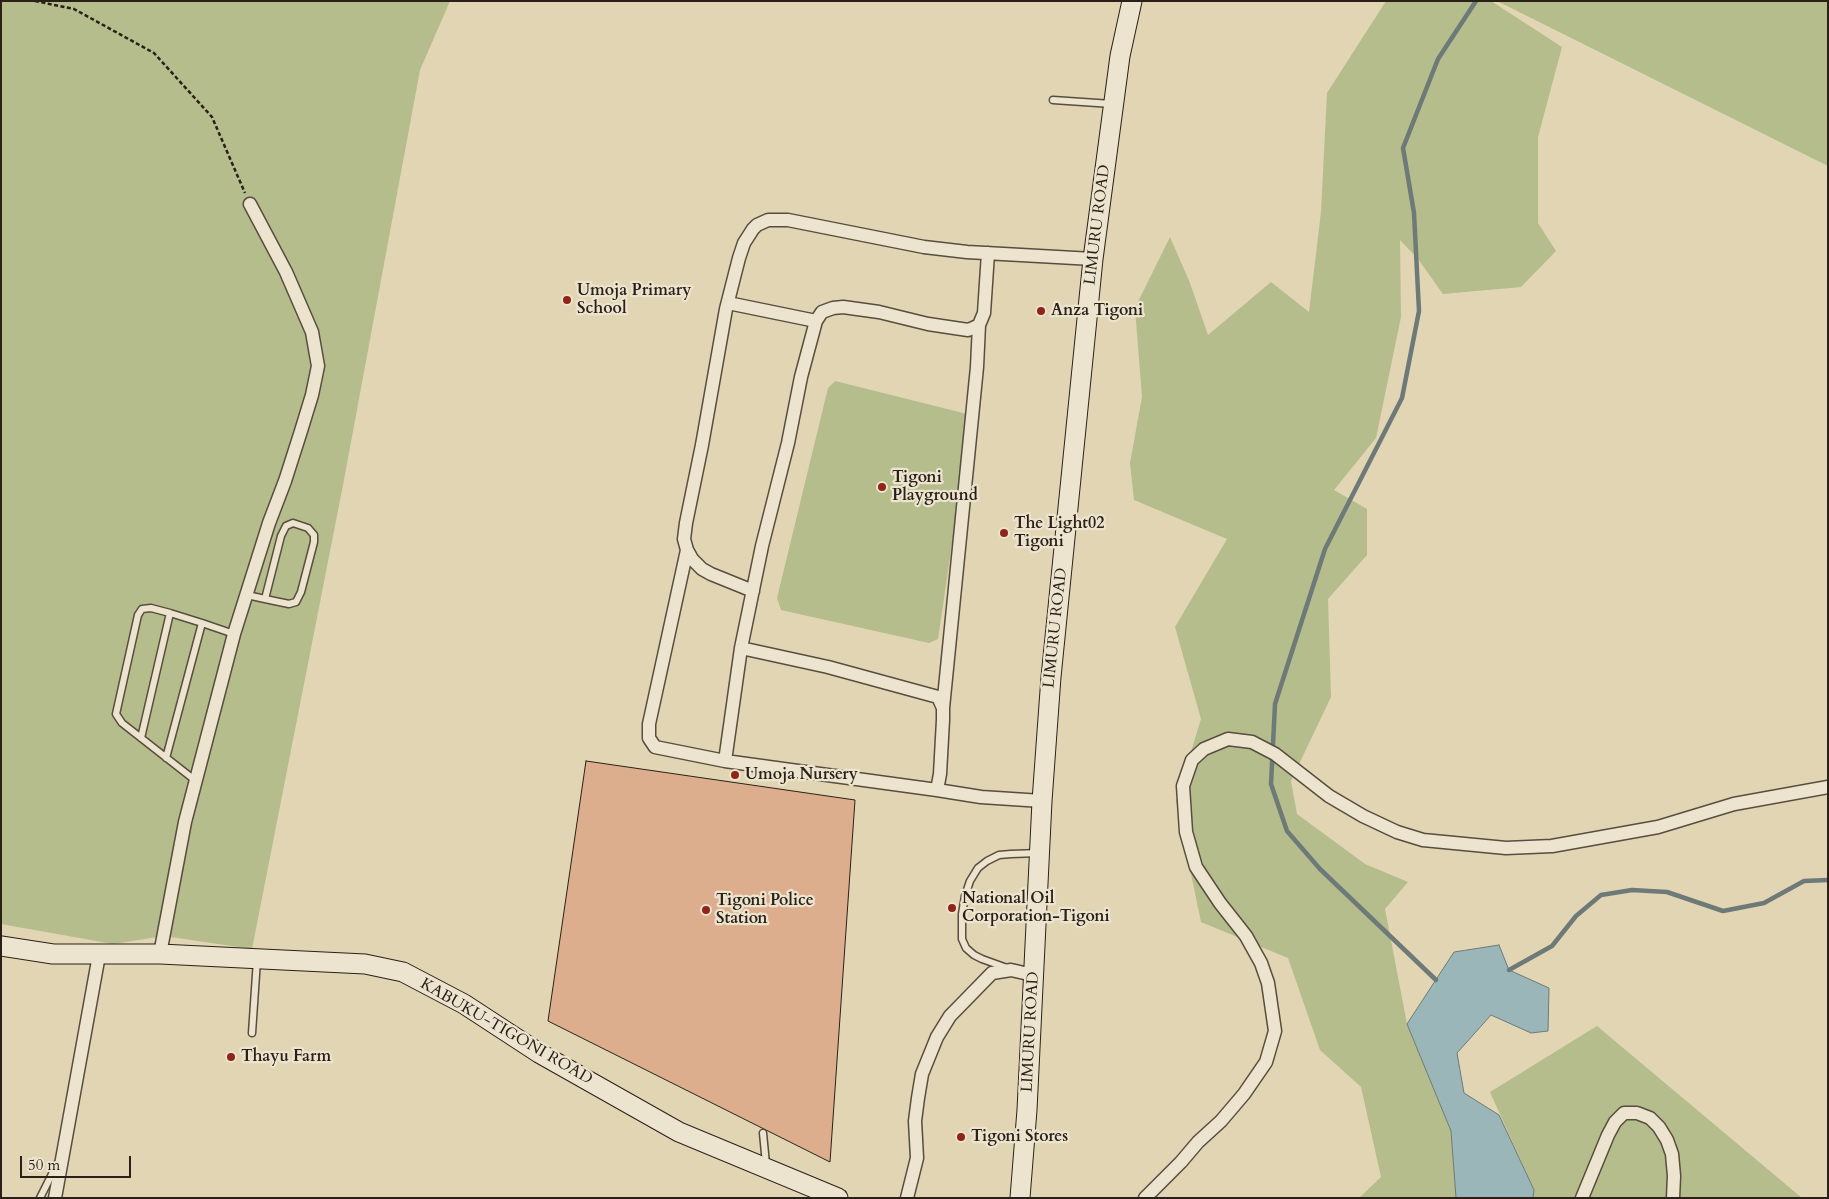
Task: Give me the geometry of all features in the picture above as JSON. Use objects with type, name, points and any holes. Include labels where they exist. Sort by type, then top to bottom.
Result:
[{"type":"main road","name":"LIMURU ROAD","points":[[1020,1198],[1027,1110],[1042,801],[1052,668],[1093,259],[1120,56],[1132,1]]},
{"type":"main road","name":"KABUKU-TIGONI ROAD","points":[[1,946],[53,954],[160,954],[365,964],[403,972],[464,1004],[539,1052],[679,1132],[838,1198]]},
{"type":"street","points":[[160,954],[185,822],[234,634],[268,523],[301,431],[312,395],[318,366],[312,332],[286,272],[250,204]]},
{"type":"street","points":[[753,592],[702,569],[692,559],[684,539],[728,303],[744,243],[757,225],[768,220],[788,220],[924,247],[988,254],[1093,259]]},
{"type":"street","points":[[936,790],[940,774],[943,708],[979,325],[984,313],[988,254]]},
{"type":"street","points":[[728,303],[816,321]]},
{"type":"street","points":[[725,761],[741,648],[762,546],[816,321],[822,312],[833,308],[844,308],[879,312],[928,324],[959,329],[968,330],[979,325]]},
{"type":"street","points":[[687,550],[649,724],[649,738],[655,747],[725,761],[981,797],[1042,801]]},
{"type":"street","points":[[741,648],[828,667],[924,692],[938,697],[943,708]]},
{"type":"street","points":[[1145,1198],[1198,1142],[1221,1121],[1244,1094],[1266,1062],[1275,1032],[1268,983],[1260,963],[1246,936],[1220,904],[1196,867],[1186,832],[1183,786],[1192,760],[1204,749],[1228,739],[1252,742],[1275,754],[1328,796],[1362,816],[1397,832],[1423,840],[1506,848],[1552,846],[1658,827],[1734,804],[1828,787]]},
{"type":"street","points":[[56,1198],[99,955]]},
{"type":"street","points":[[907,1198],[917,1158],[915,1121],[919,1090],[922,1074],[937,1037],[950,1016],[992,973],[1010,970],[1033,975]]},
{"type":"street","points":[[1582,1198],[1608,1134],[1615,1122],[1624,1113],[1637,1113],[1650,1118],[1667,1140],[1672,1154],[1674,1198]]},
{"type":"lane","points":[[1053,100],[1113,104]]},
{"type":"lane","points":[[247,595],[265,599],[288,604],[296,602],[302,592],[314,542],[314,535],[308,528],[293,523],[286,526],[281,536],[265,599]]},
{"type":"lane","points":[[196,781],[122,723],[116,714],[138,615],[142,609],[151,608],[202,622],[234,634]]},
{"type":"lane","points":[[141,738],[170,613]]},
{"type":"lane","points":[[166,758],[202,622]]},
{"type":"lane","points":[[1010,970],[982,960],[966,948],[962,939],[962,914],[965,896],[970,881],[978,868],[987,860],[1011,854],[1040,853]]},
{"type":"lane","points":[[252,1033],[257,959]]},
{"type":"lane","points":[[763,1133],[766,1168]]},
{"type":"lane","points":[[40,1198],[64,1149]]},
{"type":"path","points":[[34,1],[74,9],[154,53],[212,117],[250,204]]},
{"type":"green space","points":[[1,1],[450,1],[420,70],[343,485],[252,949],[164,936],[113,944],[1,924]]},
{"type":"green space","points":[[1386,1],[1491,1],[1562,47],[1538,137],[1538,223],[1556,251],[1521,287],[1443,294],[1418,259],[1400,240],[1401,317],[1376,438],[1334,490],[1367,509],[1367,555],[1328,599],[1331,697],[1291,781],[1297,814],[1365,864],[1408,882],[1385,909],[1407,1024],[1451,1131],[1456,1198],[1359,1198],[1381,1177],[1361,1087],[1320,1050],[1288,958],[1201,922],[1176,801],[1201,719],[1175,627],[1227,539],[1134,500],[1130,463],[1142,397],[1135,308],[1170,237],[1190,283],[1208,335],[1271,282],[1309,312],[1321,212],[1327,93]]},
{"type":"green space","points":[[1497,1],[1828,1],[1828,166]]},
{"type":"green space","name":"Tigoni Playground","points":[[835,381],[971,415],[938,639],[929,643],[781,610],[777,598],[828,388]]},
{"type":"green space","points":[[1597,1026],[1802,1198],[1533,1198],[1534,1190],[1490,1092]]},
{"type":"water","points":[[1499,945],[1509,970],[1549,988],[1548,1031],[1531,1033],[1491,1015],[1457,1053],[1464,1093],[1499,1115],[1534,1190],[1533,1198],[1456,1198],[1451,1131],[1407,1024],[1454,952]]},
{"type":"building","name":"Tigoni Police Station","points":[[586,761],[855,800],[830,1162],[548,1021]]},
{"type":"waterway","points":[[1436,980],[1320,869],[1287,831],[1271,784],[1275,704],[1325,549],[1402,398],[1419,311],[1414,213],[1403,148],[1438,59],[1476,1]]},
{"type":"waterway","points":[[1509,970],[1552,946],[1576,916],[1601,895],[1632,890],[1667,892],[1723,911],[1764,903],[1804,881],[1828,880]]},
{"type":"place","name":"Umoja Primary School","points":[[567,300]]},
{"type":"place","name":"Anza Tigoni","points":[[1041,311]]},
{"type":"place","name":"Tigoni Playground","points":[[882,487]]},
{"type":"place","name":"The Light02 Tigoni","points":[[1004,533]]},
{"type":"place","name":"Umoja Nursery","points":[[735,775]]},
{"type":"place","name":"National Oil Corporation-Tigoni","points":[[952,908]]},
{"type":"place","name":"Tigoni Police Station","points":[[706,910]]},
{"type":"place","name":"Thayu Farm","points":[[231,1057]]},
{"type":"place","name":"Tigoni Stores","points":[[961,1137]]}]
